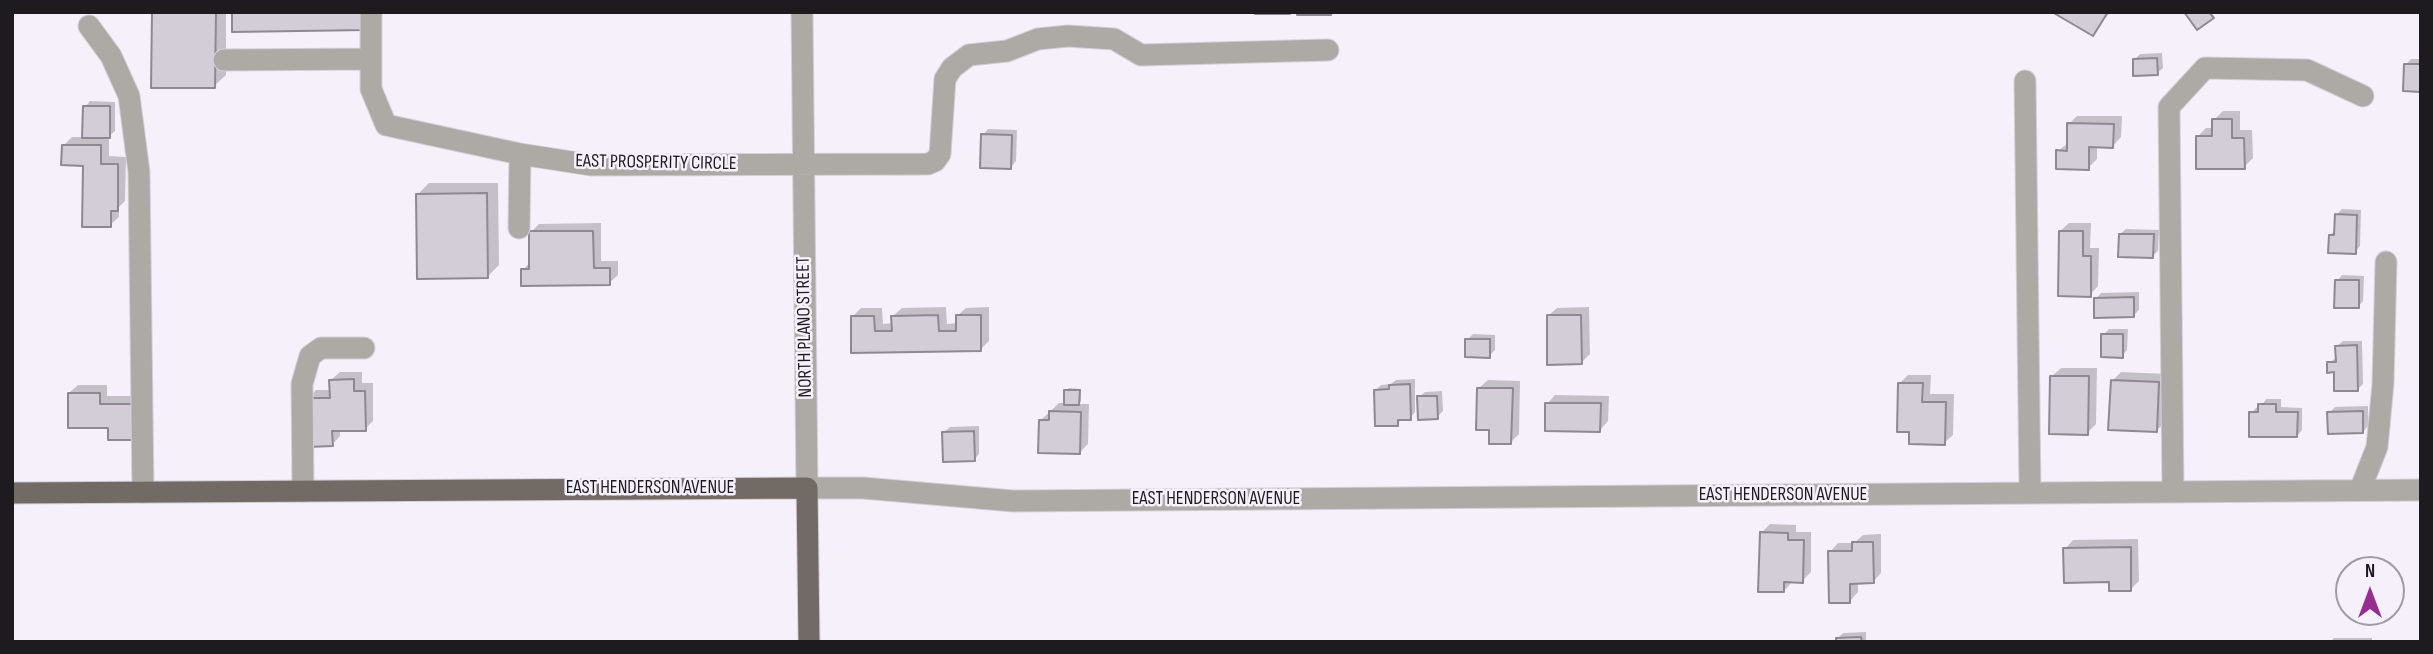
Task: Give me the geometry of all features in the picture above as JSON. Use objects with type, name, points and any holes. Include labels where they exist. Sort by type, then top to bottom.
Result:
[{"type":"main road","name":"EAST HENDERSON AVENUE","points":[[12,494],[807,488]]},
{"type":"main road","name":"NORTH PLANO STREET","points":[[807,488],[810,642]]},
{"type":"street","points":[[224,60],[371,59],[371,12]]},
{"type":"street","name":"NORTH PLANO STREET","points":[[802,12],[807,488]]},
{"type":"street","points":[[89,26],[111,57],[129,96],[139,172],[143,492]]},
{"type":"street","name":"EAST PROSPERITY CIRCLE","points":[[371,59],[371,89],[386,125],[557,161],[601,165],[928,164],[935,161],[940,154],[945,79],[952,68],[969,55],[1007,51],[1038,39],[1068,36],[1114,39],[1141,55],[1328,50]]},
{"type":"street","points":[[2173,492],[2169,107],[2205,68],[2307,70],[2363,96]]},
{"type":"street","points":[[2025,81],[2030,493]]},
{"type":"street","points":[[519,228],[517,178],[520,154]]},
{"type":"street","points":[[2360,490],[2376,447],[2383,384],[2386,262]]},
{"type":"street","points":[[303,491],[302,384],[310,356],[321,348],[364,348]]},
{"type":"street","name":"EAST HENDERSON AVENUE","points":[[807,488],[863,488],[1013,501],[2421,490]]},
{"type":"building","points":[[152,12],[216,12],[215,88],[151,88]]},
{"type":"building","points":[[232,12],[365,12],[366,30],[232,32]]},
{"type":"building","points":[[1290,12],[1290,14],[1255,14]]},
{"type":"building","points":[[1297,12],[1332,12],[1331,15],[1297,15]]},
{"type":"building","points":[[2052,12],[2108,12],[2093,36]]},
{"type":"building","points":[[2184,12],[2209,12],[2214,18],[2197,30]]},
{"type":"building","points":[[2157,58],[2158,75],[2133,76],[2133,59]]},
{"type":"building","points":[[2404,64],[2420,64],[2420,92],[2403,91]]},
{"type":"building","points":[[83,106],[110,106],[110,138],[82,138]]},
{"type":"building","points":[[2212,119],[2232,119],[2232,138],[2244,138],[2245,169],[2196,169],[2196,136],[2212,136]]},
{"type":"building","points":[[2067,123],[2114,124],[2113,148],[2089,147],[2089,170],[2056,169],[2056,150],[2067,151]]},
{"type":"building","points":[[981,134],[1012,135],[1011,169],[980,168]]},
{"type":"building","points":[[62,145],[101,145],[101,164],[118,164],[118,211],[111,211],[111,227],[82,227],[83,166],[61,165]]},
{"type":"building","points":[[487,193],[488,278],[417,279],[416,194]]},
{"type":"building","points":[[2335,214],[2357,215],[2356,254],[2328,253],[2329,235],[2334,235]]},
{"type":"building","points":[[529,231],[593,231],[594,268],[610,268],[610,285],[521,286],[521,269],[529,269]]},
{"type":"building","points":[[2059,231],[2083,231],[2083,256],[2091,256],[2091,297],[2058,296]]},
{"type":"building","points":[[2119,234],[2154,234],[2153,258],[2118,257]]},
{"type":"building","points":[[2335,280],[2359,280],[2359,308],[2334,308]]},
{"type":"building","points":[[2134,297],[2134,317],[2094,318],[2094,298]]},
{"type":"building","points":[[938,315],[939,331],[956,331],[956,315],[981,315],[981,351],[851,353],[851,316],[874,316],[875,331],[892,331],[891,316]]},
{"type":"building","points":[[1547,315],[1581,315],[1582,364],[1547,365]]},
{"type":"building","points":[[2101,334],[2123,334],[2123,358],[2101,357]]},
{"type":"building","points":[[1465,339],[1490,339],[1490,358],[1465,357]]},
{"type":"building","points":[[2357,345],[2358,391],[2334,391],[2334,372],[2327,373],[2327,362],[2336,362],[2335,346]]},
{"type":"building","points":[[2050,376],[2089,376],[2088,435],[2049,434]]},
{"type":"building","points":[[354,379],[354,391],[365,391],[366,431],[332,431],[333,446],[307,447],[306,398],[330,398],[329,380]]},
{"type":"building","points":[[2111,380],[2159,382],[2157,432],[2108,430]]},
{"type":"building","points":[[1898,383],[1923,383],[1922,402],[1946,402],[1945,445],[1909,444],[1909,432],[1897,432]]},
{"type":"building","points":[[1410,384],[1411,420],[1398,420],[1398,426],[1375,426],[1374,390],[1389,389],[1389,385]]},
{"type":"building","points":[[1477,388],[1513,388],[1511,444],[1489,444],[1489,430],[1476,430]]},
{"type":"building","points":[[1064,390],[1080,390],[1079,405],[1064,405]]},
{"type":"building","points":[[68,393],[100,393],[100,404],[134,404],[134,440],[108,440],[108,428],[68,428]]},
{"type":"building","points":[[1417,396],[1437,396],[1438,419],[1418,420]]},
{"type":"building","points":[[1545,403],[1601,403],[1600,432],[1545,431]]},
{"type":"building","points":[[2258,404],[2276,404],[2276,412],[2298,412],[2297,437],[2249,437],[2249,412],[2258,412]]},
{"type":"building","points":[[1049,411],[1081,412],[1080,454],[1038,453],[1039,420],[1049,420]]},
{"type":"building","points":[[2363,411],[2363,433],[2328,434],[2327,412]]},
{"type":"building","points":[[974,431],[975,461],[943,462],[942,432]]},
{"type":"building","points":[[1760,532],[1788,533],[1788,540],[1804,540],[1803,583],[1784,582],[1784,592],[1758,592]]},
{"type":"building","points":[[1852,542],[1873,542],[1874,583],[1850,584],[1850,603],[1829,603],[1828,551],[1852,551]]},
{"type":"building","points":[[2131,547],[2131,591],[2109,591],[2109,582],[2064,583],[2063,548]]},
{"type":"building","points":[[1861,637],[1862,642],[1836,642],[1836,638]]}]
